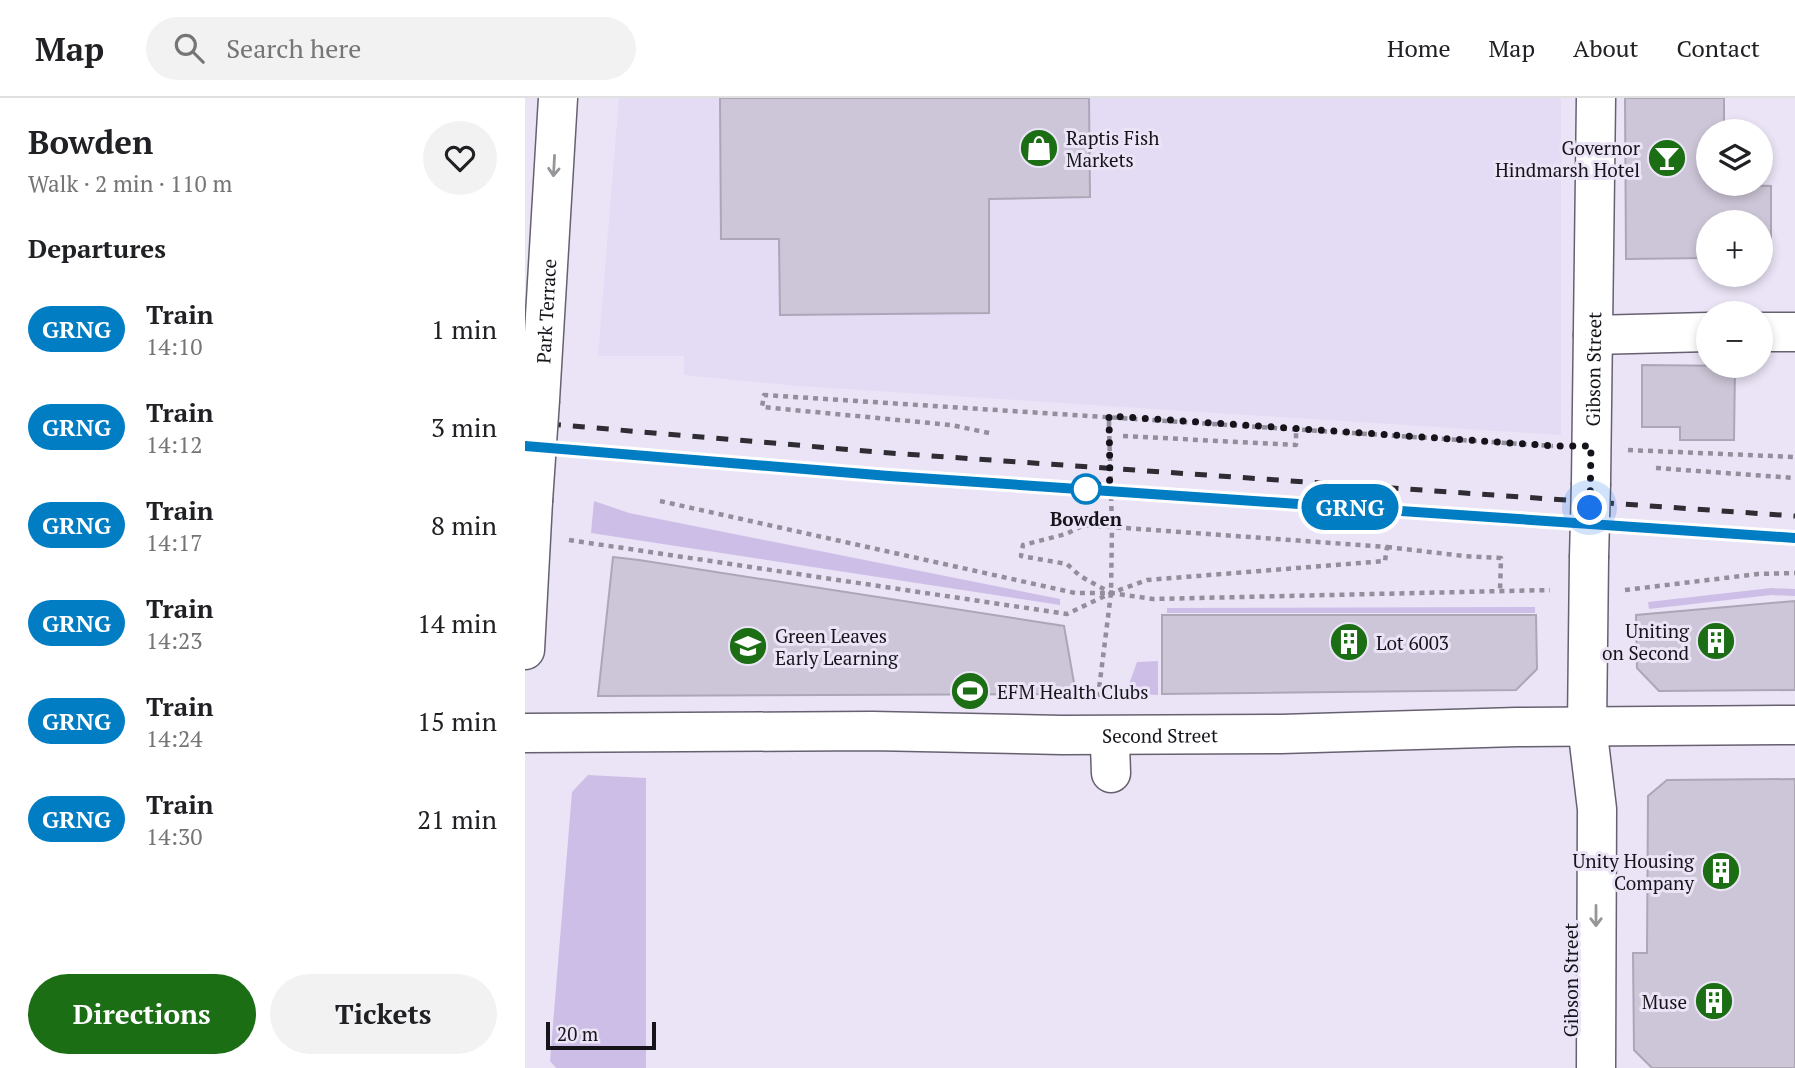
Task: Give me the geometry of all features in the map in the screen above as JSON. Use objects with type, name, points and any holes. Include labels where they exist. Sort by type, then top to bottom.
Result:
[{"type":"main road","name":"Park Terrace","points":[[525,650],[558,98]]},
{"type":"main road","name":"Gibson Street","points":[[1596,98],[1587,726],[1597,809],[1596,1068]]},
{"type":"main road","points":[[1593,335],[1696,332]]},
{"type":"main road","points":[[1773,332],[1795,332]]},
{"type":"main road","name":"Second Street","points":[[525,733],[872,731],[1062,735],[1281,734],[1587,726],[1795,725]]},
{"type":"main road","name":"Gibson Street","points":[[1569,1068],[1571,809],[1587,726]]},
{"type":"path","points":[[989,433],[951,425],[762,408],[764,395],[1556,446],[1591,446],[1634,451],[1795,457]]},
{"type":"path","points":[[1097,700],[1111,593],[1109,416]]},
{"type":"path","points":[[1123,436],[1296,445],[1296,429]]},
{"type":"path","points":[[1656,468],[1795,478]]},
{"type":"path","points":[[660,501],[1075,593],[1111,593],[1153,599],[1500,591],[1589,574],[1622,590],[1758,574],[1795,573]]},
{"type":"path","points":[[1111,593],[1080,576],[1067,564],[1021,556],[1023,545],[1066,534],[1084,525],[1387,547],[1501,558],[1500,591]]},
{"type":"path","points":[[581,540],[1067,614],[1111,593],[1147,580],[1385,561],[1387,547]]},
{"type":"shaded area","points":[[619,98],[1561,98],[1561,435],[799,386],[684,375],[684,356],[598,356]]},
{"type":"shaded area","points":[[594,501],[629,513],[1060,599],[1060,605],[591,533]]},
{"type":"shaded area","points":[[1771,588],[1795,589],[1795,596],[1771,595],[1649,609],[1648,602]]},
{"type":"shaded area","points":[[1535,607],[1535,613],[1167,613],[1167,608]]},
{"type":"shaded area","points":[[1158,661],[1158,695],[1132,694],[1128,687],[1137,662]]},
{"type":"shaded area","points":[[588,775],[646,778],[646,1068],[556,1068],[550,1061],[572,792]]},
{"type":"building","points":[[720,98],[1089,98],[1090,197],[989,199],[989,313],[780,315],[779,239],[721,239]]},
{"type":"building","name":"Governor Hindmarsh Hotel","points":[[1625,98],[1724,98],[1724,119],[1696,119],[1696,196],[1771,196],[1771,210],[1696,210],[1696,258],[1626,259]]},
{"type":"building","points":[[1642,365],[1696,366],[1696,378],[1735,378],[1734,440],[1680,440],[1680,427],[1642,427]]},
{"type":"building","points":[[613,557],[1064,626],[1076,694],[598,696]]},
{"type":"building","name":"Uniting on Second","points":[[1795,601],[1795,690],[1659,691],[1637,668],[1636,615]]},
{"type":"building","name":"Lot 6003","points":[[1162,615],[1536,615],[1537,669],[1516,690],[1162,694]]},
{"type":"building","points":[[1795,779],[1795,1068],[1652,1068],[1634,1050],[1633,953],[1647,953],[1648,796],[1667,780]]},
{"type":"railway","points":[[525,422],[890,453],[1795,516]]},
{"type":"railway","points":[[525,446],[889,476],[1795,538]]},
{"type":"train","name":"GRNG","points":[[525,446],[889,476],[1795,538]]},
{"type":"place","name":"Raptis Fish Markets","points":[[1039,148]]},
{"type":"place","name":"Governor Hindmarsh Hotel","points":[[1667,158]]},
{"type":"place","name":"Bowden","points":[[1086,489]]},
{"type":"place","name":"Uniting on Second","points":[[1716,641]]},
{"type":"place","name":"Lot 6003","points":[[1349,642]]},
{"type":"place","name":"Green Leaves Early Learning","points":[[748,646]]},
{"type":"place","name":"EFM Health Clubs","points":[[970,691]]},
{"type":"place","name":"Unity Housing Company","points":[[1721,871]]},
{"type":"place","name":"Muse","points":[[1714,1001]]},
{"type":"route","points":[[1086,489],[1110,480],[1109,416],[1556,446],[1591,446],[1590,508]]}]
